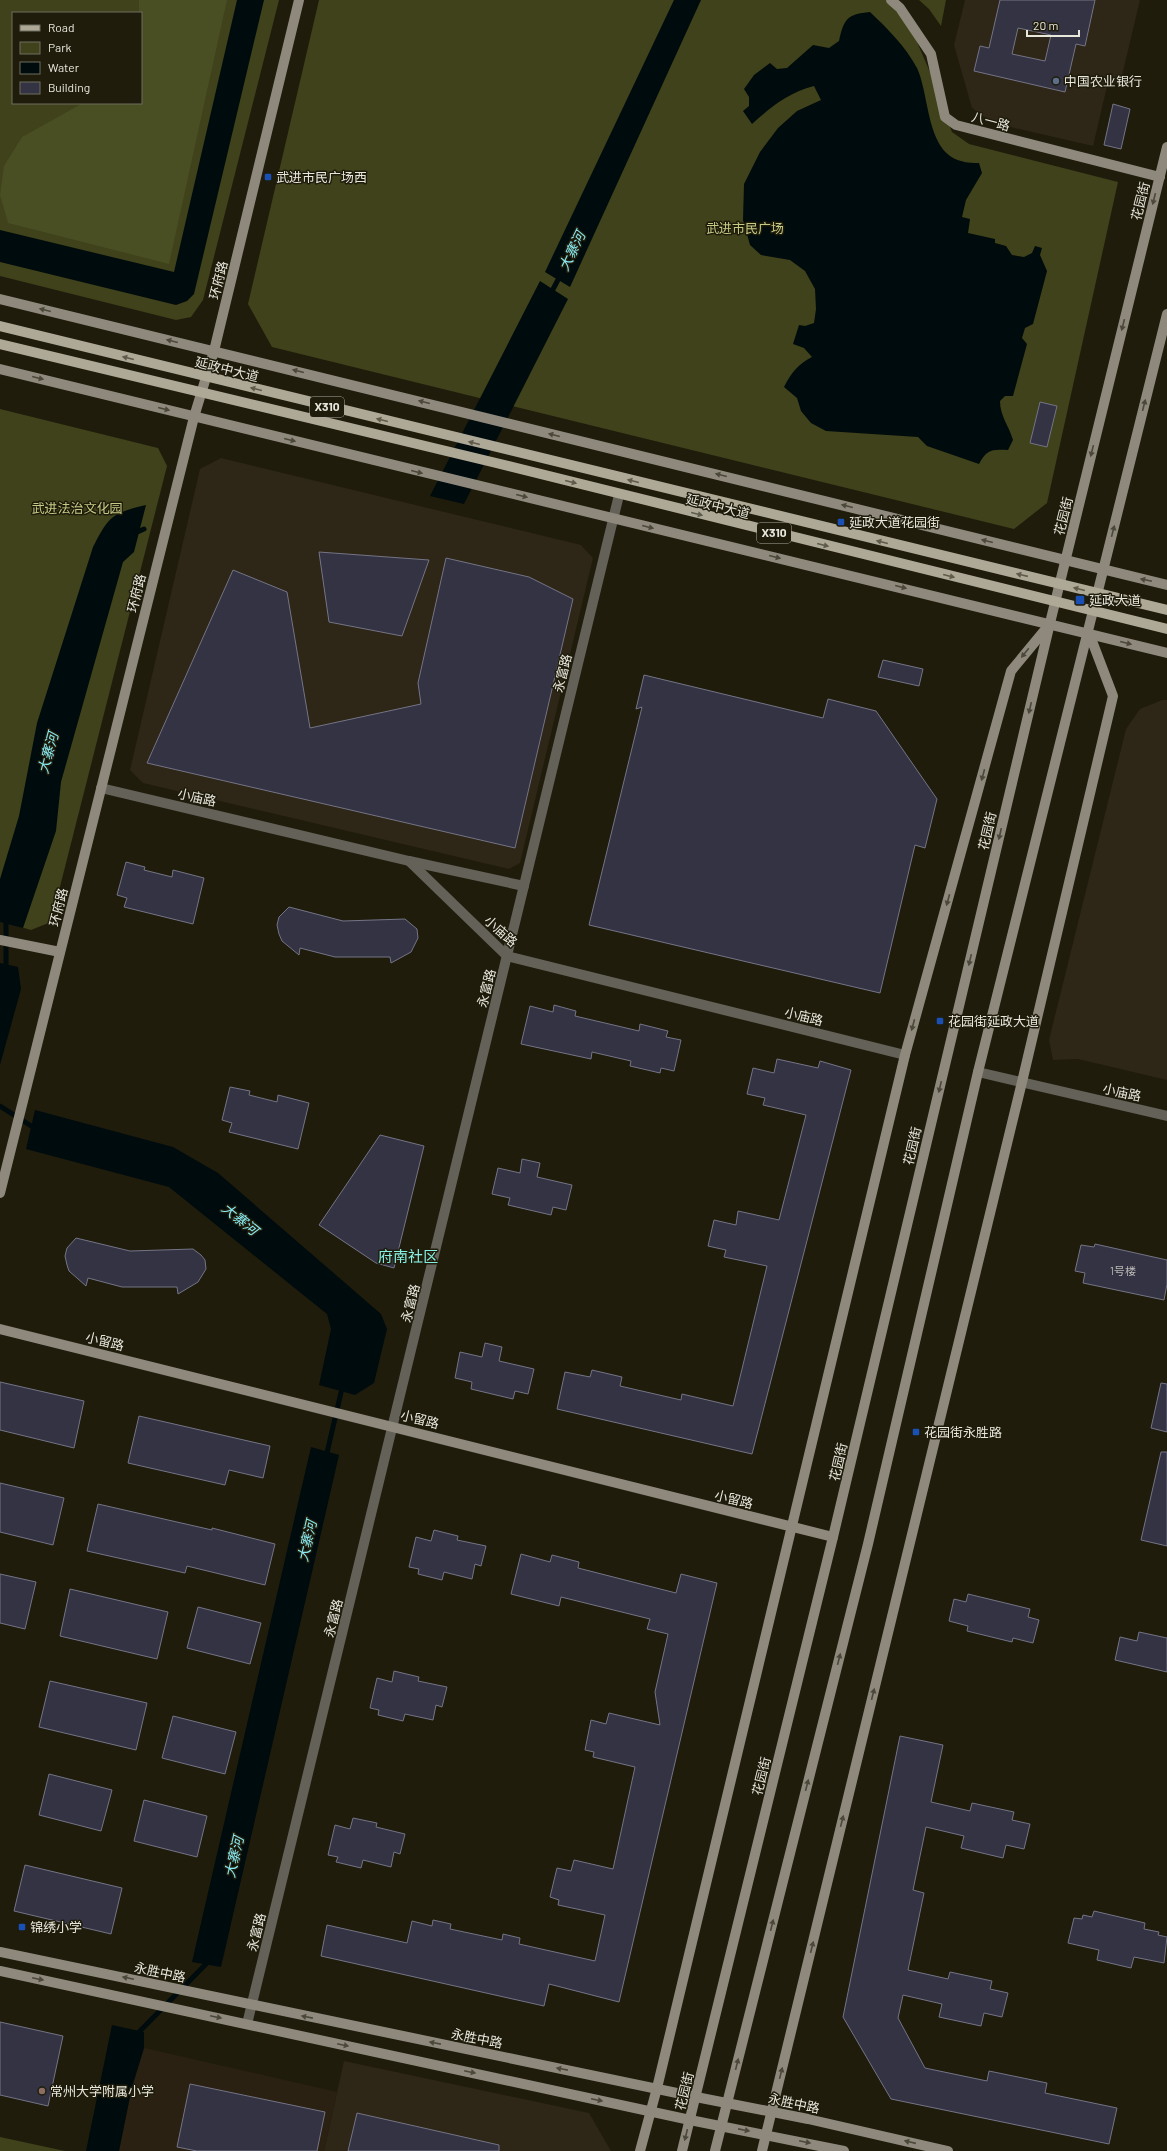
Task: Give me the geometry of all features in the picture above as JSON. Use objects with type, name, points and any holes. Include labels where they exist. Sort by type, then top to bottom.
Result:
[{"type":"main road","name":"延政中大道","points":[[0,326],[500,449],[1060,584]]},
{"type":"main road","name":"X310","points":[[0,344],[201,393]]},
{"type":"main road","name":"延政中大道","points":[[201,393],[492,462],[619,495],[1055,602]]},
{"type":"main road","name":"X310","points":[[1060,584],[1167,610]]},
{"type":"main road","name":"X310","points":[[1055,602],[1167,629]]},
{"type":"street","name":"环府路","points":[[0,1193],[194,417],[214,351],[299,0]]},
{"type":"street","name":"八一路","points":[[891,0],[900,8],[931,54],[945,117],[956,125],[1160,177]]},
{"type":"street","name":"花园街","points":[[682,2151],[833,1538],[1055,602],[1167,147]]},
{"type":"street","points":[[0,299],[1167,585]]},
{"type":"street","points":[[715,2151],[868,1544],[978,1072],[1167,314]]},
{"type":"street","points":[[0,369],[434,476],[1050,623],[1088,634],[1167,653]]},
{"type":"street","name":"永富路","points":[[247,2024],[394,1426],[619,495]]},
{"type":"street","points":[[640,2151],[657,2088],[905,1055],[1011,670],[1050,623]]},
{"type":"street","points":[[762,2151],[1022,1082],[1113,696],[1088,634]]},
{"type":"street","name":"小庙路","points":[[101,788],[409,860],[507,956],[905,1055]]},
{"type":"street","points":[[409,860],[524,886]]},
{"type":"street","points":[[0,940],[60,952]]},
{"type":"street","name":"小庙路","points":[[978,1072],[1167,1116]]},
{"type":"street","name":"小留路","points":[[0,1329],[394,1426],[791,1526],[833,1538]]},
{"type":"street","name":"永胜中路","points":[[0,1952],[191,1991],[252,2006],[696,2097],[772,2111],[948,2151]]},
{"type":"street","points":[[0,1971],[178,2008],[690,2120],[766,2134],[844,2151]]},
{"type":"shaded area","points":[[965,0],[1140,0],[1120,84],[1108,82],[1093,146],[993,123],[972,108],[954,45]]},
{"type":"shaded area","points":[[221,458],[581,545],[593,558],[520,863],[509,869],[143,783],[130,770],[200,469]]},
{"type":"shaded area","points":[[1162,700],[1167,700],[1167,1080],[1078,1059],[1053,1060],[1049,1040],[1126,729],[1140,709]]},
{"type":"shaded area","points":[[144,2048],[337,2092],[324,2151],[119,2151],[132,2087]]},
{"type":"shaded area","points":[[344,2061],[589,2113],[611,2151],[324,2151]]},
{"type":"green space","points":[[0,0],[279,0],[203,300],[191,317],[176,320],[0,276]]},
{"type":"green space","points":[[139,0],[227,0],[169,264],[8,223],[0,195],[4,166],[22,137],[81,104],[142,104],[142,12],[139,12]]},
{"type":"green space","name":"武进市民广场","points":[[319,0],[886,0],[911,28],[930,72],[952,132],[969,144],[1118,182],[1047,503],[1014,529],[272,347],[248,304]]},
{"type":"green space","points":[[919,0],[946,0],[941,26],[929,9]]},
{"type":"green space","name":"武进法治文化园","points":[[0,409],[158,448],[167,466],[51,922],[31,930],[0,921]]},
{"type":"green space","points":[[0,2137],[65,2151],[0,2151]]},
{"type":"water","points":[[237,0],[264,0],[194,294],[187,301],[176,305],[0,262],[0,230],[174,272]]},
{"type":"water","points":[[674,0],[701,0],[570,287],[545,272]]},
{"type":"water","points":[[870,12],[902,45],[917,68],[931,122],[941,147],[950,156],[961,161],[968,163],[979,163],[982,173],[966,200],[962,217],[970,219],[968,233],[995,239],[995,243],[1006,246],[1012,255],[1024,257],[1032,253],[1035,246],[1042,248],[1040,255],[1047,271],[1033,324],[1025,328],[1022,338],[1027,344],[1013,396],[1005,396],[1000,401],[1003,416],[1013,440],[1008,450],[990,451],[985,455],[979,464],[927,446],[918,437],[826,431],[811,423],[801,411],[797,398],[784,387],[795,369],[812,357],[804,348],[793,344],[799,325],[805,326],[814,323],[816,309],[815,289],[805,271],[790,260],[761,255],[750,245],[743,220],[744,184],[760,152],[778,128],[797,111],[821,100],[814,86],[796,92],[766,111],[752,124],[743,111],[749,106],[749,97],[744,89],[754,75],[770,63],[777,69],[787,68],[813,45],[829,48],[839,41],[843,27],[851,16]]},
{"type":"water","points":[[540,281],[568,299],[464,504],[430,496]]},
{"type":"water","points":[[146,505],[134,552],[123,562],[61,782],[56,831],[23,928],[0,922],[0,879],[19,816],[37,723],[93,547],[103,528],[113,517]]},
{"type":"water","points":[[0,963],[18,967],[21,989],[0,1065]]},
{"type":"water","points":[[35,1110],[173,1147],[218,1173],[381,1314],[387,1329],[374,1383],[355,1395],[319,1385],[331,1329],[327,1314],[169,1187],[26,1149]]},
{"type":"water","points":[[311,1447],[339,1455],[221,1967],[192,1962]]},
{"type":"water","points":[[112,2025],[144,2032],[144,2048],[132,2087],[119,2151],[86,2151]]},
{"type":"building","points":[[1000,0],[1095,0],[1085,46],[1076,44],[1065,92],[974,71],[980,46],[989,48]],"holes":[[[1018,28],[1051,35],[1045,61],[1012,54]]]},
{"type":"building","points":[[1113,104],[1130,109],[1121,149],[1104,145]]},
{"type":"building","points":[[1040,402],[1057,406],[1047,447],[1030,443]]},
{"type":"building","points":[[319,552],[429,560],[402,636],[329,622]]},
{"type":"building","points":[[446,558],[529,577],[573,599],[515,848],[147,763],[233,570],[287,592],[310,728],[421,704],[418,683]]},
{"type":"building","points":[[883,660],[923,669],[919,686],[878,677]]},
{"type":"building","points":[[644,675],[823,718],[828,699],[876,711],[937,799],[925,848],[915,845],[880,993],[589,925],[642,707],[636,709]]},
{"type":"building","points":[[126,862],[145,867],[144,870],[172,877],[173,870],[204,878],[193,924],[124,907],[127,898],[117,895]]},
{"type":"building","points":[[289,907],[343,921],[405,919],[417,929],[418,938],[411,952],[391,963],[390,957],[335,957],[300,948],[299,955],[282,941],[277,925],[279,917]]},
{"type":"building","points":[[554,1005],[576,1011],[575,1016],[639,1031],[640,1024],[668,1031],[666,1037],[681,1040],[674,1071],[661,1068],[660,1073],[630,1066],[631,1061],[592,1052],[591,1059],[521,1044],[530,1006],[553,1012]]},
{"type":"building","points":[[777,1059],[818,1068],[820,1061],[851,1070],[752,1454],[557,1409],[565,1372],[590,1377],[592,1370],[622,1377],[620,1386],[681,1400],[682,1394],[733,1406],[767,1266],[724,1257],[726,1250],[708,1246],[714,1220],[736,1225],[738,1211],[779,1220],[806,1115],[763,1105],[765,1098],[747,1094],[753,1068],[774,1073]]},
{"type":"building","points":[[230,1087],[250,1091],[249,1095],[277,1102],[278,1095],[309,1103],[298,1149],[229,1132],[232,1123],[222,1120]]},
{"type":"building","points":[[380,1135],[424,1146],[394,1268],[376,1263],[319,1225]]},
{"type":"building","points":[[522,1159],[540,1163],[537,1177],[572,1185],[566,1210],[553,1207],[551,1215],[508,1205],[510,1198],[492,1194],[498,1168],[520,1173]]},
{"type":"building","points":[[76,1238],[130,1251],[193,1249],[205,1260],[206,1269],[198,1282],[178,1294],[177,1287],[122,1287],[88,1278],[86,1286],[69,1271],[65,1256],[67,1248]]},
{"type":"building","points":[[1095,1244],[1167,1260],[1167,1284],[1164,1300],[1083,1283],[1085,1273],[1075,1271],[1081,1245],[1094,1247]]},
{"type":"building","points":[[485,1343],[502,1347],[499,1361],[534,1369],[528,1394],[515,1391],[513,1399],[471,1389],[472,1382],[455,1378],[460,1352],[482,1357]]},
{"type":"building","points":[[0,1382],[84,1401],[74,1448],[0,1430]]},
{"type":"building","points":[[1161,1383],[1167,1384],[1167,1432],[1151,1428]]},
{"type":"building","points":[[139,1416],[270,1446],[263,1478],[229,1470],[225,1485],[128,1463]]},
{"type":"building","points":[[1161,1452],[1167,1452],[1167,1546],[1141,1540]]},
{"type":"building","points":[[0,1483],[64,1498],[53,1545],[0,1532]]},
{"type":"building","points":[[98,1504],[212,1530],[212,1528],[275,1544],[265,1585],[187,1566],[185,1573],[87,1551]]},
{"type":"building","points":[[434,1530],[458,1536],[457,1540],[486,1546],[481,1566],[475,1564],[472,1579],[444,1572],[442,1580],[418,1574],[419,1569],[409,1567],[416,1537],[431,1541]]},
{"type":"building","points":[[521,1554],[550,1562],[552,1555],[579,1562],[578,1568],[676,1593],[681,1574],[717,1583],[619,2002],[549,1984],[544,2006],[321,1956],[327,1925],[407,1943],[412,1921],[432,1926],[433,1920],[451,1924],[450,1929],[502,1940],[503,1934],[520,1938],[519,1944],[595,1961],[605,1915],[558,1905],[559,1900],[550,1897],[557,1868],[571,1871],[574,1860],[613,1869],[635,1767],[593,1757],[594,1752],[585,1750],[591,1720],[606,1724],[609,1713],[660,1725],[655,1692],[668,1634],[647,1629],[650,1619],[561,1597],[559,1606],[511,1594]]},
{"type":"building","points":[[0,1574],[36,1582],[25,1629],[0,1623]]},
{"type":"building","points":[[70,1589],[168,1612],[157,1659],[60,1636]]},
{"type":"building","points":[[968,1594],[1030,1609],[1028,1617],[1039,1620],[1033,1643],[1013,1638],[1012,1642],[967,1631],[968,1626],[949,1621],[954,1599],[966,1602]]},
{"type":"building","points":[[198,1607],[261,1623],[250,1664],[187,1648]]},
{"type":"building","points":[[1139,1632],[1167,1638],[1167,1672],[1115,1660],[1120,1637],[1137,1641]]},
{"type":"building","points":[[394,1671],[419,1677],[418,1681],[447,1687],[442,1707],[436,1705],[433,1720],[405,1714],[403,1721],[378,1715],[379,1710],[370,1708],[377,1678],[392,1682]]},
{"type":"building","points":[[50,1681],[147,1703],[136,1750],[39,1727]]},
{"type":"building","points":[[173,1716],[236,1732],[225,1774],[162,1758]]},
{"type":"building","points":[[900,1736],[943,1745],[931,1802],[970,1811],[972,1803],[1014,1812],[1012,1820],[1030,1824],[1024,1849],[1006,1845],[1003,1858],[961,1848],[964,1836],[926,1827],[913,1890],[924,1893],[908,1970],[948,1979],[950,1972],[992,1981],[990,1989],[1008,1993],[1002,2017],[984,2013],[981,2026],[939,2017],[942,2004],[903,1995],[898,2018],[925,2068],[987,2081],[989,2071],[1047,2083],[1045,2093],[1117,2108],[1109,2144],[891,2099],[843,2017]]},
{"type":"building","points":[[49,1774],[112,1790],[101,1831],[39,1815]]},
{"type":"building","points":[[144,1800],[207,1816],[197,1857],[134,1841]]},
{"type":"building","points":[[353,1818],[377,1823],[376,1827],[405,1834],[400,1854],[394,1852],[391,1867],[363,1860],[361,1868],[336,1862],[338,1857],[328,1855],[335,1825],[350,1829]]},
{"type":"building","points":[[25,1865],[122,1888],[111,1934],[14,1911]]},
{"type":"building","points":[[1094,1911],[1145,1923],[1144,1929],[1159,1932],[1158,1935],[1167,1937],[1164,1963],[1134,1957],[1131,1968],[1097,1960],[1099,1950],[1068,1943],[1074,1918],[1082,1919],[1083,1915],[1092,1917]]},
{"type":"building","points":[[0,2022],[63,2036],[48,2106],[0,2095]]},
{"type":"building","points":[[190,2084],[325,2112],[317,2151],[197,2151],[177,2147]]},
{"type":"building","points":[[357,2113],[499,2145],[499,2151],[348,2151]]},
{"type":"waterway","name":"大寨河","points":[[550,295],[561,274]]},
{"type":"waterway","name":"大寨河","points":[[135,533],[144,529]]},
{"type":"waterway","name":"大寨河","points":[[6,919],[6,971]]},
{"type":"waterway","name":"大寨河","points":[[0,1106],[36,1129]]},
{"type":"waterway","name":"大寨河","points":[[326,1457],[343,1384]]},
{"type":"waterway","name":"大寨河","points":[[136,2035],[209,1961]]},
{"type":"place","name":"中国农业银行","points":[[1056,81]]},
{"type":"place","name":"武进市民广场西","points":[[268,177]]},
{"type":"place","name":"延政大道花园街","points":[[841,522]]},
{"type":"place","name":"延政大道","points":[[1080,600]]},
{"type":"place","name":"花园街延政大道","points":[[940,1021]]},
{"type":"place","name":"花园街永胜路","points":[[916,1432]]},
{"type":"place","name":"锦绣小学","points":[[22,1927]]},
{"type":"place","name":"常州大学附属小学","points":[[42,2091]]},
{"type":"district","name":"府南社区","points":[[408,1257]]}]
